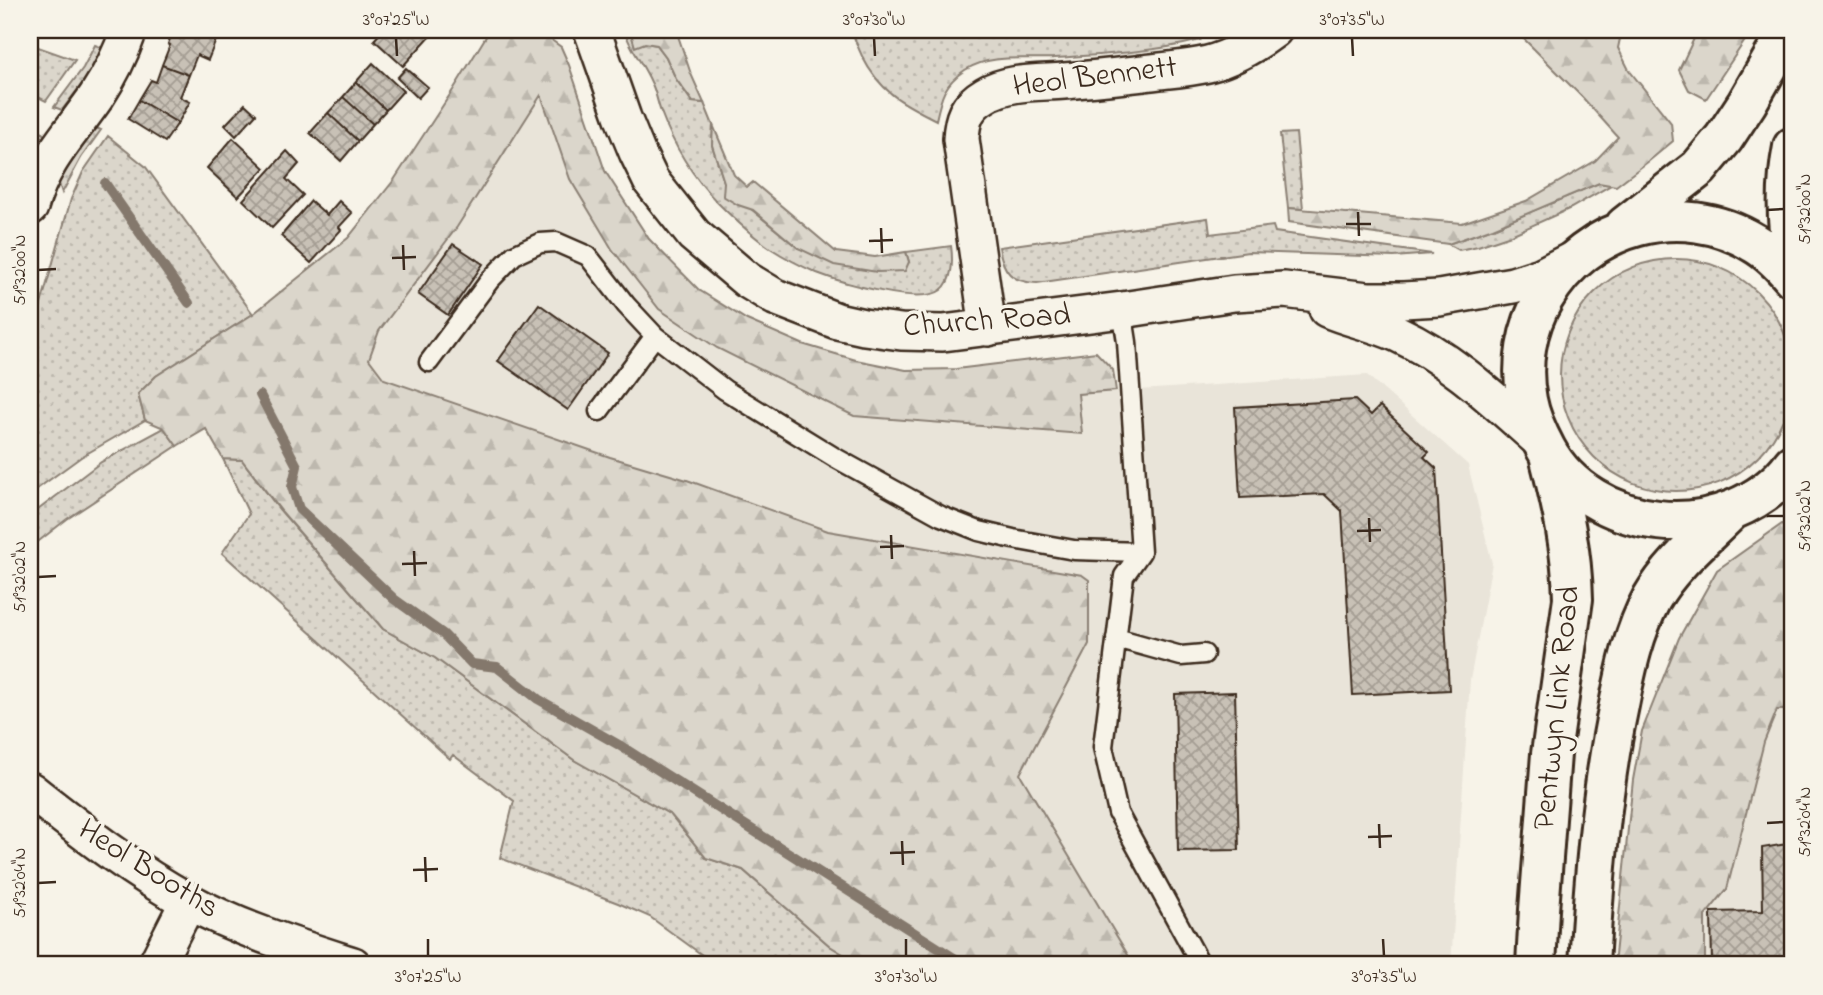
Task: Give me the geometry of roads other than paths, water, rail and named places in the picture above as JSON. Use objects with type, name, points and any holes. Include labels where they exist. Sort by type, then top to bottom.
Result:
[{"type":"main road","name":"Pentwyn Link Road","points":[[1789,30],[1747,103],[1724,138],[1699,168],[1615,233],[1572,260],[1552,283],[1537,310],[1527,338],[1524,369],[1526,399],[1546,449],[1563,474],[1582,491],[1615,509],[1643,518],[1672,522],[1702,519],[1731,511],[1752,500],[1777,482],[1793,464]]},
{"type":"main road","points":[[1793,147],[1788,190],[1793,258]]},
{"type":"main road","name":"Pentwyn Link Road","points":[[1615,233],[1668,221],[1698,222],[1728,230],[1755,243],[1778,261],[1793,278]]},
{"type":"main road","name":"Pentwyn Link Road","points":[[1536,965],[1552,754],[1573,599],[1573,574],[1566,521],[1546,449]]},
{"type":"main road","name":"Pentwyn Link Road","points":[[1589,965],[1593,895],[1610,752],[1629,661],[1653,597],[1681,561],[1731,511]]},
{"type":"street","points":[[30,207],[38,179],[98,94],[121,53],[129,30]]},
{"type":"street","name":"Church Road","points":[[592,30],[623,118],[651,181],[694,235],[747,280],[775,297],[837,321],[901,332],[943,333],[1234,293],[1284,290],[1368,300],[1438,298],[1513,285],[1541,276],[1572,260]]},
{"type":"street","name":"Heol Bennett","points":[[988,328],[961,139],[962,120],[970,107],[985,95],[1001,88],[1023,84],[1209,64],[1254,45],[1274,30]]},
{"type":"street","points":[[1284,290],[1335,313],[1363,320],[1398,334],[1423,347],[1469,378],[1546,449]]},
{"type":"street","name":"Heol Booths","points":[[30,790],[120,860],[188,902],[311,959],[353,965]]},
{"type":"street","points":[[156,965],[188,902]]},
{"type":"lane","points":[[429,362],[490,280],[514,255],[540,243],[556,242],[588,256],[626,305],[655,336],[725,390],[834,457],[941,516],[979,531],[1074,550],[1141,552]]},
{"type":"lane","points":[[1122,310],[1127,342],[1141,552],[1124,576],[1102,747],[1118,813],[1202,965]]},
{"type":"lane","points":[[599,411],[655,336]]},
{"type":"lane","points":[[1116,638],[1181,656],[1204,654]]},
{"type":"waterway","points":[[105,183],[189,303]]},
{"type":"waterway","points":[[260,395],[297,466],[292,487],[299,509],[394,599],[443,634],[472,664],[497,667],[538,699],[619,745],[965,965]]}]
